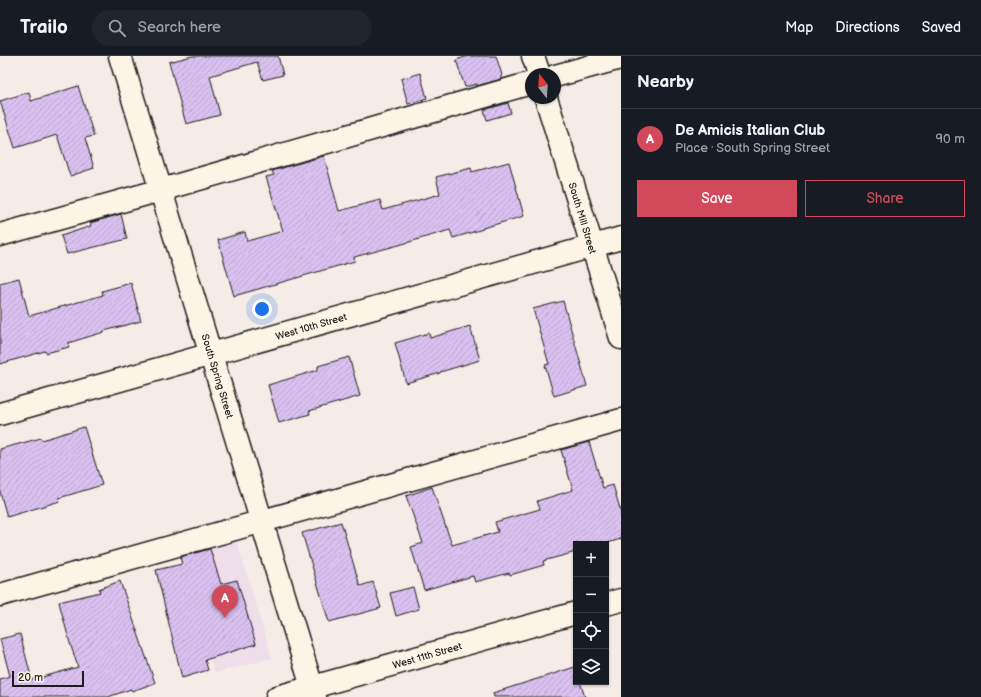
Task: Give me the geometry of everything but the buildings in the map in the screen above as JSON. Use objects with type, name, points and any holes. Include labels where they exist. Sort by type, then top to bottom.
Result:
[{"type":"street","name":"South Spring Street","points":[[120,56],[314,692]]},
{"type":"street","points":[[533,56],[537,68]]},
{"type":"street","points":[[561,74],[621,58]]},
{"type":"street","points":[[0,235],[525,85]]},
{"type":"street","name":"South Mill Street","points":[[548,104],[621,338]]},
{"type":"street","name":"West 10th Street","points":[[0,414],[621,238]]},
{"type":"street","points":[[0,595],[621,420]]},
{"type":"street","points":[[609,603],[621,600]]},
{"type":"street","name":"West 11th Street","points":[[277,697],[314,692],[573,614]]},
{"type":"shaded area","points":[[235,535],[272,658],[215,673],[177,553]]},
{"type":"place","name":"De Amicis Italian Club","points":[[225,618]]}]
